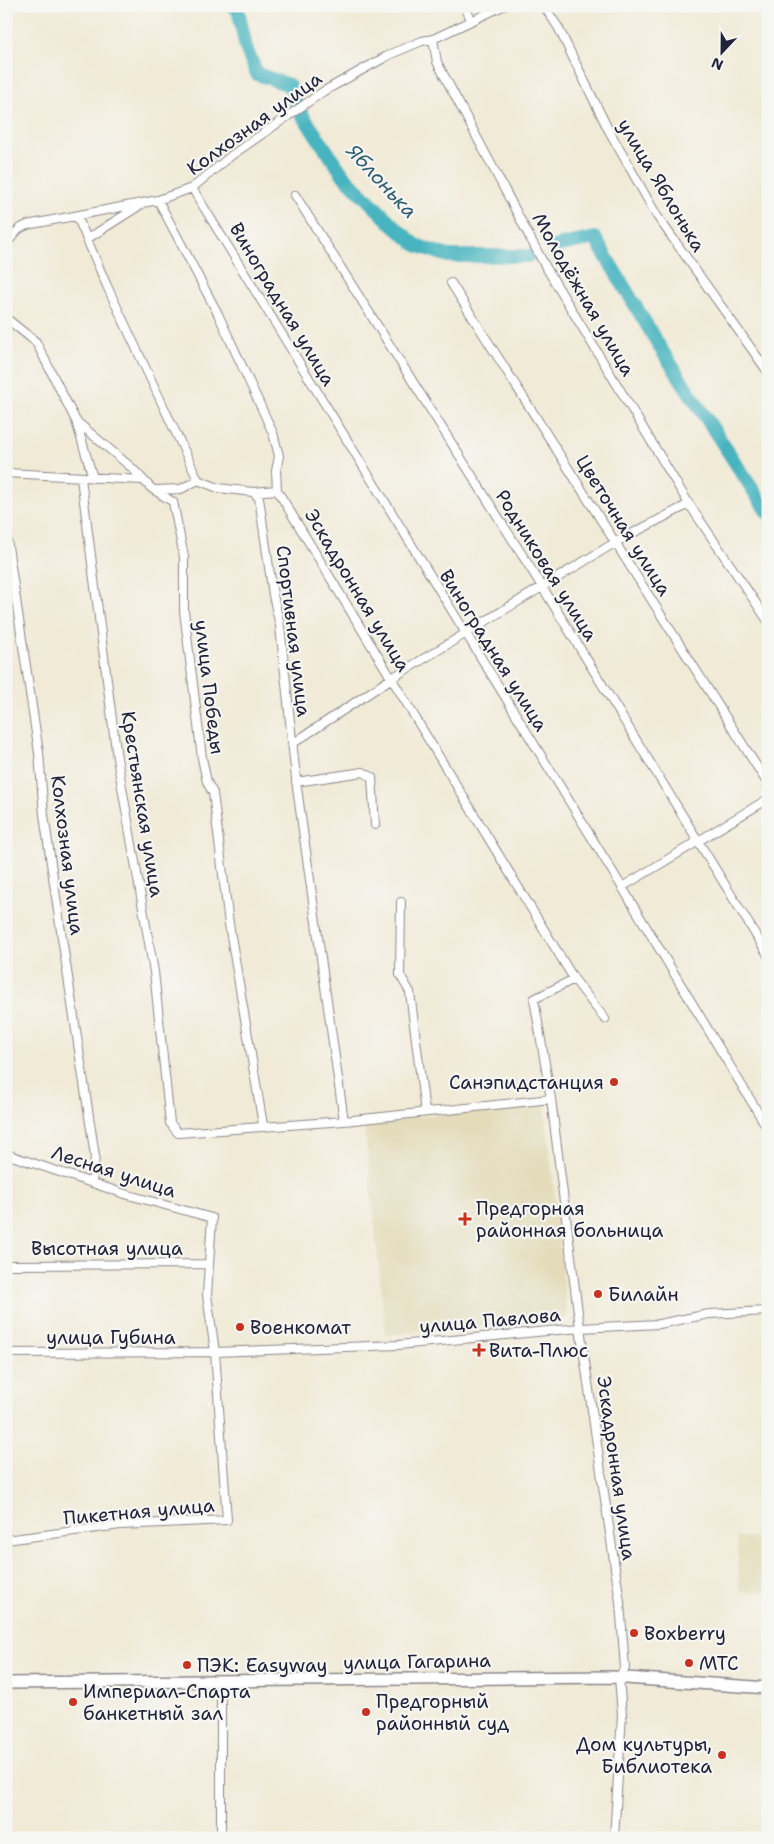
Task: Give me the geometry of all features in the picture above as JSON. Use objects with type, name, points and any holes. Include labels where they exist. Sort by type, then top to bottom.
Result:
[{"type":"street","points":[[465,6],[471,20]]},
{"type":"street","points":[[433,39],[503,6]]},
{"type":"street","name":"улица Яблонька","points":[[544,6],[558,26],[608,129],[657,216],[768,372]]},
{"type":"street","name":"Колхозная улица","points":[[6,244],[19,229],[27,225],[158,200],[192,188],[232,155],[324,91],[391,54],[422,41],[433,39]]},
{"type":"street","name":"Молодёжная улица","points":[[433,39],[437,62],[447,84],[544,264],[689,504],[768,621]]},
{"type":"street","name":"Виноградная улица","points":[[192,188],[622,887],[768,1129]]},
{"type":"street","name":"Родниковая улица","points":[[295,195],[542,588],[768,956]]},
{"type":"street","points":[[77,216],[131,340],[198,480],[218,488],[253,492],[277,490],[276,471],[279,456],[273,433],[218,314],[158,200]]},
{"type":"street","points":[[87,239],[146,202]]},
{"type":"street","name":"Цветочная улица","points":[[451,283],[768,784]]},
{"type":"street","name":"улица Победы","points":[[6,318],[36,342],[76,420],[143,480],[173,502],[184,557],[184,611],[202,758],[207,782],[213,793],[229,924],[263,1125]]},
{"type":"street","points":[[76,420],[93,478]]},
{"type":"street","points":[[6,473],[143,480]]},
{"type":"street","name":"Крестьянская улица","points":[[81,478],[117,758],[154,972],[170,1123],[178,1133],[263,1125]]},
{"type":"street","points":[[155,490],[181,488],[198,480]]},
{"type":"street","name":"Эскадронная улица","points":[[277,490],[574,979],[605,1019]]},
{"type":"street","name":"Спортивная улица","points":[[253,492],[259,498],[273,596],[280,626],[296,782],[344,1121]]},
{"type":"street","points":[[292,744],[392,678],[616,542],[689,504]]},
{"type":"street","name":"Колхозная улица","points":[[6,533],[36,734],[58,909],[94,1156],[92,1182]]},
{"type":"street","points":[[296,782],[364,772],[372,777],[375,825]]},
{"type":"street","points":[[622,887],[768,799]]},
{"type":"street","points":[[401,902],[400,975],[410,992],[425,1112]]},
{"type":"street","name":"Эскадронная улица","points":[[574,979],[534,999],[551,1099],[580,1328],[620,1602],[625,1668],[619,1677],[622,1715],[614,1838]]},
{"type":"street","points":[[263,1125],[344,1121],[551,1099]]},
{"type":"street","name":"Лесная улица","points":[[6,1154],[125,1194],[212,1218],[207,1264]]},
{"type":"street","points":[[207,1264],[207,1295],[215,1352]]},
{"type":"street","name":"Высотная улица","points":[[6,1265],[207,1264]]},
{"type":"street","name":"улица Павлова","points":[[215,1352],[398,1345],[580,1328],[658,1324],[709,1314],[768,1311]]},
{"type":"street","name":"улица Губина","points":[[6,1353],[215,1352]]},
{"type":"street","name":"Пикетная улица","points":[[6,1540],[120,1525],[228,1520],[217,1401],[215,1352]]},
{"type":"street","name":"улица Гагарина","points":[[6,1683],[619,1677],[768,1688]]},
{"type":"street","points":[[221,1682],[221,1838]]},
{"type":"shaded area","name":"Предгорная районная больница","points":[[545,1104],[567,1317],[386,1335],[364,1122]]},
{"type":"shaded area","points":[[737,1537],[768,1538],[768,1592],[740,1592]]},
{"type":"waterway","name":"Яблонька","points":[[232,6],[238,9],[246,48],[257,74],[289,85],[299,110],[344,176],[396,228],[416,245],[448,256],[528,256]]},
{"type":"waterway","name":"Яблонька","points":[[556,246],[595,238],[661,349],[768,513]]},
{"type":"place","name":"Санэпидстанция","points":[[614,1082]]},
{"type":"place","name":"Предгорная районная больница","points":[[465,1219]]},
{"type":"place","name":"Билайн","points":[[598,1294]]},
{"type":"place","name":"Военкомат","points":[[240,1327]]},
{"type":"place","name":"Вита-Плюс","points":[[479,1350]]},
{"type":"place","name":"Boxberry","points":[[634,1633]]},
{"type":"place","name":"МТС","points":[[689,1663]]},
{"type":"place","name":"ПЭК: Easyway","points":[[187,1665]]},
{"type":"place","name":"Империал-Спарта банкетный зал","points":[[73,1702]]},
{"type":"place","name":"Предгорный районный суд","points":[[366,1712]]},
{"type":"place","name":"Дом культуры, Библиотека","points":[[722,1755]]}]
